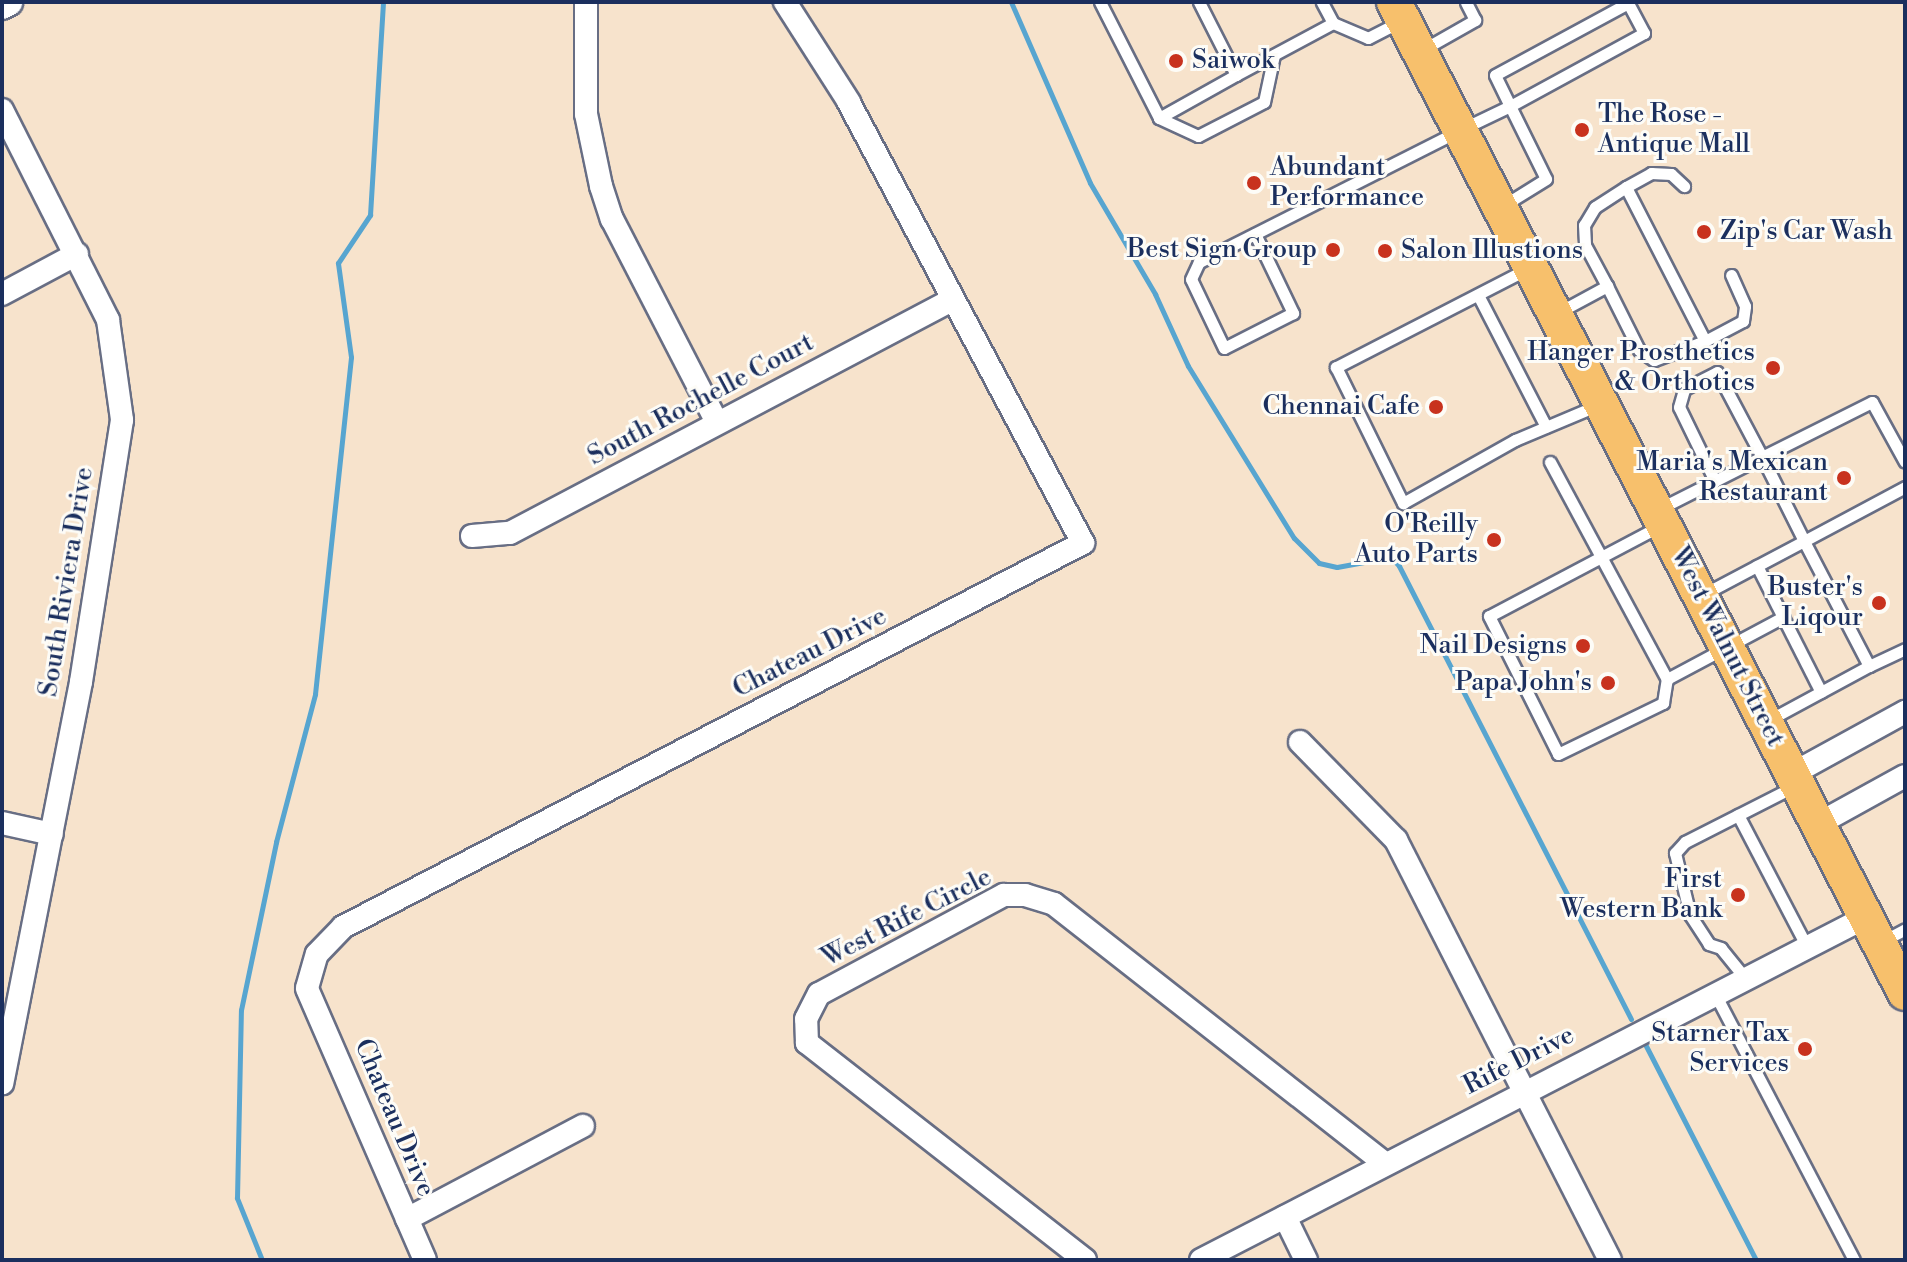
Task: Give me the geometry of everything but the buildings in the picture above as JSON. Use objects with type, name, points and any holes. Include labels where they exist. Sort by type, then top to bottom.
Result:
[{"type":"main road","name":"West Walnut Street","points":[[1399,11],[1818,824],[1883,930],[1905,993]]},
{"type":"street","points":[[2,5],[8,2]]},
{"type":"street","points":[[586,2],[586,114],[601,186],[612,219],[717,422]]},
{"type":"street","name":"Chateau Drive","points":[[425,1260],[307,988],[317,954],[343,927],[1083,543],[849,102],[785,2]]},
{"type":"street","name":"South Riviera Drive","points":[[2,110],[108,320],[122,420],[52,834],[3,1083]]},
{"type":"street","points":[[2,294],[77,254]]},
{"type":"street","name":"South Rochelle Court","points":[[472,536],[510,533],[952,300]]},
{"type":"street","points":[[1795,779],[1905,712]]},
{"type":"street","points":[[1300,742],[1396,840],[1610,1260]]},
{"type":"street","points":[[1818,824],[1905,776]]},
{"type":"street","points":[[2,823],[52,834]]},
{"type":"street","name":"West Rife Circle","points":[[1085,1260],[807,1043],[806,1019],[819,994],[1004,895],[1025,895],[1054,904],[1383,1162]]},
{"type":"street","name":"Rife Drive","points":[[1201,1260],[1383,1162],[1807,947],[1883,930]]},
{"type":"street","points":[[407,1219],[583,1126]]},
{"type":"street","points":[[1285,1217],[1306,1260]]},
{"type":"lane","points":[[1100,2],[1159,118],[1198,136],[1264,102],[1274,55]]},
{"type":"lane","points":[[1199,2],[1236,75]]},
{"type":"lane","points":[[1322,2],[1333,23],[1368,38],[1399,11]]},
{"type":"lane","points":[[1420,51],[1475,20],[1466,2]]},
{"type":"lane","points":[[1255,234],[1293,313],[1224,348],[1191,279],[1199,262],[1510,106],[1644,33],[1628,3],[1495,75],[1510,106],[1546,179],[1500,207]]},
{"type":"lane","points":[[1159,118],[1333,23]]},
{"type":"lane","points":[[1684,186],[1671,174],[1651,173],[1595,207],[1584,225],[1585,245],[1639,350],[1654,360],[1705,341],[1743,321],[1745,306],[1731,275]]},
{"type":"lane","points":[[1626,187],[1705,341]]},
{"type":"lane","points":[[1531,267],[1336,367],[1403,503],[1546,427],[1601,404]]},
{"type":"lane","points":[[1555,314],[1607,286]]},
{"type":"lane","points":[[1478,295],[1546,427]]},
{"type":"lane","points":[[1715,481],[1679,407],[1684,389],[1717,372],[1869,666]]},
{"type":"lane","points":[[1550,462],[1602,558],[1667,679],[1663,703],[1558,754],[1489,616],[1602,558],[1715,481],[1872,402],[1905,462]]},
{"type":"lane","points":[[1700,596],[1905,487]]},
{"type":"lane","points":[[1757,566],[1821,692]]},
{"type":"lane","points":[[1667,679],[1783,617]]},
{"type":"lane","points":[[1765,722],[1905,649]]},
{"type":"lane","points":[[1745,978],[1721,948],[1709,944],[1690,915],[1675,853],[1795,779]]},
{"type":"lane","points":[[1738,815],[1807,947]]},
{"type":"lane","points":[[1715,994],[1854,1260]]},
{"type":"waterway","points":[[262,1260],[237,1198],[241,1010],[276,842],[315,694],[351,357],[338,263],[370,215],[383,2]]},
{"type":"waterway","points":[[1011,2],[1090,183],[1155,294],[1188,366],[1294,538],[1319,563],[1337,567],[1391,557],[1399,566],[1631,1019]]},
{"type":"waterway","points":[[1645,1044],[1756,1260]]},
{"type":"place","name":"Saiwok","points":[[1176,61]]},
{"type":"place","name":"The Rose - Antique Mall","points":[[1582,130]]},
{"type":"place","name":"Abundant Performance","points":[[1254,183]]},
{"type":"place","name":"Zip's Car Wash","points":[[1704,232]]},
{"type":"place","name":"Best Sign Group","points":[[1333,250]]},
{"type":"place","name":"Salon Illustions","points":[[1385,251]]},
{"type":"place","name":"Hanger Prosthetics & Orthotics","points":[[1773,368]]},
{"type":"place","name":"Chennai Cafe","points":[[1436,407]]},
{"type":"place","name":"Maria's Mexican Restaurant","points":[[1844,478]]},
{"type":"place","name":"O'Reilly Auto Parts","points":[[1494,540]]},
{"type":"place","name":"Buster's Liqour","points":[[1879,603]]},
{"type":"place","name":"Nail Designs","points":[[1583,646]]},
{"type":"place","name":"Papa John's","points":[[1608,683]]},
{"type":"place","name":"First Western Bank","points":[[1738,895]]},
{"type":"place","name":"Starner Tax Services","points":[[1805,1049]]}]
